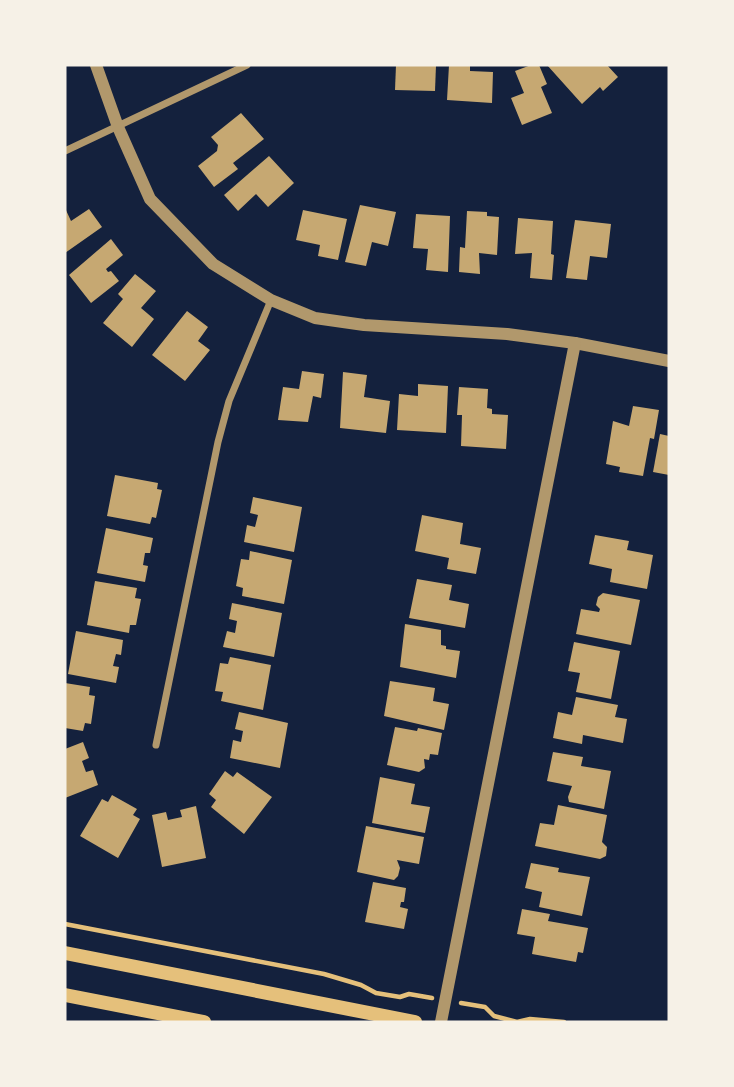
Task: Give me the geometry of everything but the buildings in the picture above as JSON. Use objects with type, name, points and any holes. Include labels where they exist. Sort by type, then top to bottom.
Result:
[{"type":"main road","points":[[65,953],[415,1022]]},
{"type":"main road","points":[[65,995],[204,1022]]},
{"type":"street","points":[[96,65],[118,127],[150,199],[213,264],[271,300],[315,318],[364,325],[507,334],[575,343],[669,361]]},
{"type":"street","points":[[65,151],[247,65]]},
{"type":"street","points":[[156,745],[229,401],[271,300]]},
{"type":"street","points":[[441,1022],[575,343]]},
{"type":"path","points":[[65,923],[324,974],[361,985],[376,993],[400,997],[409,994]]},
{"type":"path","points":[[485,1007],[494,1016],[517,1022],[538,1019],[564,1022]]}]
